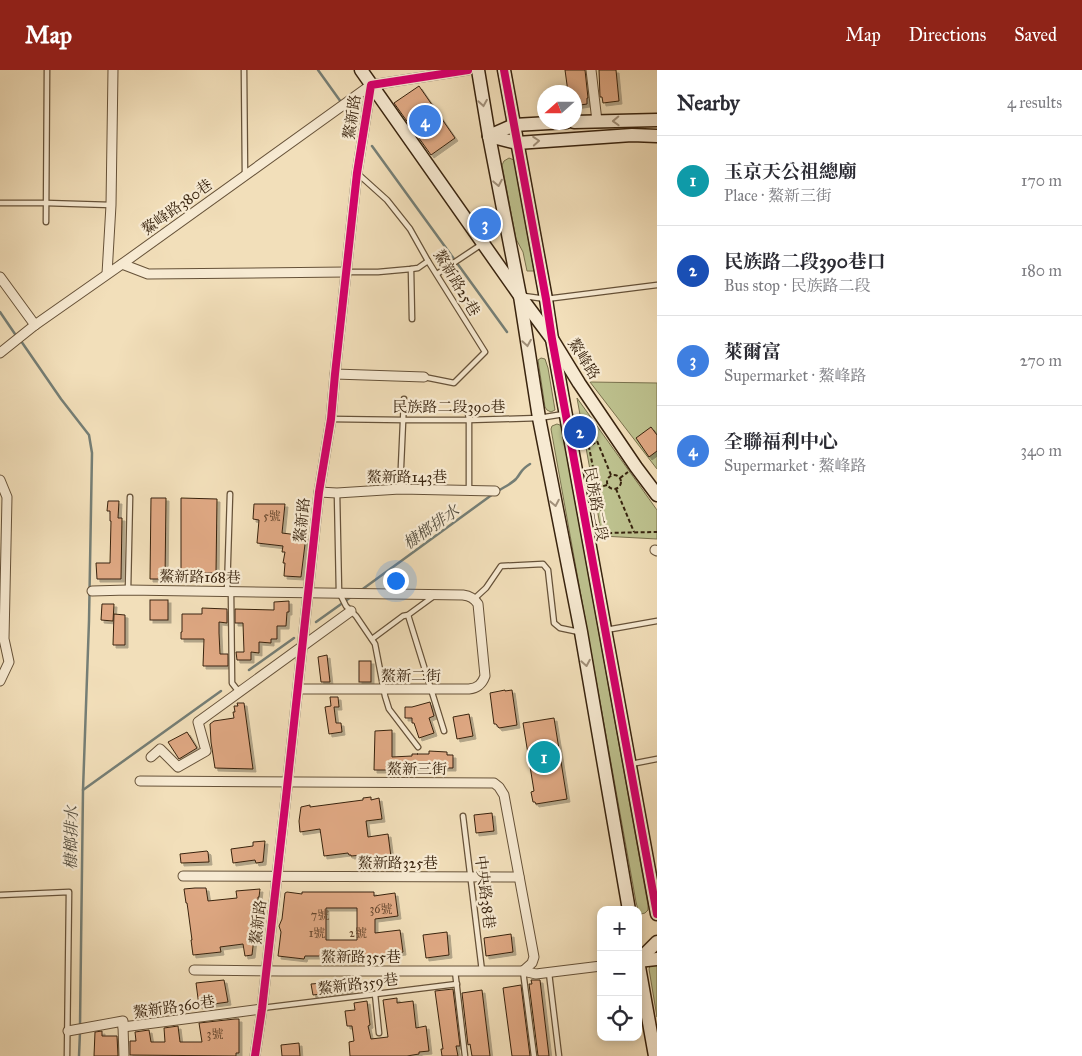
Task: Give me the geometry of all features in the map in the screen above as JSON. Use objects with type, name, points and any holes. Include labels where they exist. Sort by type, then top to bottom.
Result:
[{"type":"street","points":[[107,274],[111,205],[112,70]]},
{"type":"street","name":"鰲峰路","points":[[361,70],[552,339],[625,452],[657,495]]},
{"type":"street","name":"鰲新路","points":[[255,1056],[288,782],[319,492],[331,419],[334,374],[357,173],[371,84],[468,70]]},
{"type":"street","points":[[478,70],[520,296],[539,418],[580,632],[628,906]]},
{"type":"street","name":"民族路二段","points":[[504,70],[657,914]]},
{"type":"street","points":[[591,70],[596,121]]},
{"type":"street","name":"鰲峰路380巷","points":[[0,353],[35,325],[371,84]]},
{"type":"street","points":[[582,122],[657,120]]},
{"type":"street","points":[[489,136],[514,125],[537,124]]},
{"type":"street","points":[[489,136],[517,143],[632,135],[657,136]]},
{"type":"street","points":[[122,264],[148,274],[346,272]]},
{"type":"street","points":[[0,277],[35,325]]},
{"type":"street","points":[[334,374],[424,377]]},
{"type":"street","points":[[0,480],[8,497],[4,639],[9,662],[0,681]]},
{"type":"street","name":"鰲新路143巷","points":[[319,492],[337,493],[400,489],[495,491]]},
{"type":"street","name":"鰲新路168巷","points":[[92,591],[463,595],[474,599]]},
{"type":"street","name":"鰲新二街","points":[[298,689],[476,688],[484,681],[485,676],[478,604],[474,599]]},
{"type":"street","points":[[151,757],[160,749],[178,767],[206,751],[198,722],[302,646],[348,608]]},
{"type":"street","name":"鰲新三街","points":[[140,781],[494,783],[504,795],[534,957],[532,963],[523,971]]},
{"type":"street","name":"鰲新路325巷","points":[[182,876],[519,877]]},
{"type":"street","points":[[642,957],[657,942]]},
{"type":"street","points":[[642,961],[657,959]]},
{"type":"street","name":"鰲新路355巷","points":[[194,970],[523,971],[536,974],[597,967]]},
{"type":"street","points":[[642,983],[655,1056]]},
{"type":"street","name":"鰲新路360巷","points":[[68,1031],[123,1021],[123,1027],[262,1008]]},
{"type":"street","points":[[123,1027],[124,1056]]},
{"type":"lane","points":[[46,222],[47,70]]},
{"type":"lane","points":[[244,70],[245,175]]},
{"type":"lane","name":"鰲新路25巷","points":[[357,173],[387,200],[410,229],[484,352],[454,383],[424,377]]},
{"type":"lane","points":[[0,203],[111,205]]},
{"type":"lane","points":[[437,274],[483,243]]},
{"type":"lane","points":[[346,272],[411,269],[418,268],[428,261]]},
{"type":"lane","points":[[411,269],[412,319]]},
{"type":"lane","points":[[520,296],[546,299],[657,285]]},
{"type":"lane","points":[[400,489],[404,399]]},
{"type":"lane","points":[[467,406],[469,420],[468,491]]},
{"type":"lane","name":"民族路二段390巷","points":[[331,419],[469,420],[539,418],[566,413]]},
{"type":"lane","points":[[337,493],[342,594],[348,608],[356,616],[375,644],[389,709],[418,747]]},
{"type":"lane","points":[[230,494],[229,592],[232,683],[239,692]]},
{"type":"lane","points":[[128,590],[130,497]]},
{"type":"lane","points":[[474,599],[486,588],[501,566],[543,564],[548,570],[554,623],[560,628],[580,632]]},
{"type":"lane","points":[[372,639],[403,616],[408,615],[437,595]]},
{"type":"lane","points":[[408,615],[444,731]]},
{"type":"lane","points":[[604,630],[657,621]]},
{"type":"lane","points":[[629,764],[657,759]]},
{"type":"lane","name":"中央路38巷","points":[[463,816],[482,971]]},
{"type":"lane","points":[[0,895],[70,892],[67,1056]]},
{"type":"lane","points":[[455,971],[465,1056]]},
{"type":"lane","points":[[523,971],[534,1056]]},
{"type":"lane","points":[[548,973],[559,1056]]},
{"type":"lane","name":"鰲新路359巷","points":[[262,1008],[457,984]]},
{"type":"lane","points":[[374,994],[380,1033]]},
{"type":"path","points":[[611,475],[597,441],[589,447],[606,533],[657,532]]},
{"type":"path","points":[[611,475],[607,479],[607,485],[611,489],[616,489]]},
{"type":"path","points":[[611,475],[616,475],[620,478],[621,484],[616,489]]},
{"type":"path","points":[[597,488],[607,485]]},
{"type":"path","points":[[616,489],[634,532]]},
{"type":"green space","points":[[509,158],[514,160],[534,271],[527,271],[523,252],[516,239],[502,165]]},
{"type":"green space","points":[[541,358],[545,359],[548,368],[555,410],[551,412],[545,407],[538,360]]},
{"type":"green space","points":[[590,382],[657,383],[657,469]]},
{"type":"green space","points":[[577,398],[657,510],[657,539],[602,536]]},
{"type":"green space","points":[[557,424],[562,428],[648,905],[648,910],[642,914],[642,906],[637,906],[636,902],[551,429],[552,426]]},
{"type":"green space","points":[[657,965],[657,1017],[649,969],[650,966]]},
{"type":"building","points":[[565,70],[585,70],[587,104],[582,105],[582,85],[567,85]]},
{"type":"building","points":[[599,70],[616,70],[619,101],[603,103],[602,97],[600,97]]},
{"type":"building","points":[[419,86],[455,138],[431,155],[394,103]]},
{"type":"building","points":[[489,210],[493,234],[488,236],[476,219]]},
{"type":"building","points":[[651,427],[657,435],[657,451],[649,457],[636,438]]},
{"type":"building","points":[[151,498],[166,498],[165,579],[150,579]]},
{"type":"building","points":[[181,498],[217,499],[216,573],[195,573],[195,579],[181,579]]},
{"type":"building","points":[[108,501],[119,501],[118,518],[122,518],[121,579],[97,579],[96,563],[110,563],[111,521],[110,511],[107,511]]},
{"type":"building","points":[[254,504],[285,504],[282,533],[306,536],[301,577],[284,576],[285,563],[283,563],[285,552],[282,552],[283,546],[257,543],[259,520],[253,519]]},
{"type":"building","points":[[150,600],[168,600],[168,620],[150,620]]},
{"type":"building","points":[[289,601],[286,626],[277,626],[277,639],[271,639],[271,643],[259,642],[259,653],[251,652],[251,660],[237,660],[236,652],[244,652],[243,623],[235,623],[235,609],[274,610],[274,602]]},
{"type":"building","points":[[102,604],[114,604],[113,621],[101,620]]},
{"type":"building","points":[[202,608],[227,609],[227,623],[219,622],[219,633],[220,654],[228,654],[228,666],[203,666],[204,639],[181,639],[182,614],[202,614]]},
{"type":"building","points":[[114,614],[125,615],[125,645],[113,645]]},
{"type":"building","points":[[327,655],[330,682],[321,682],[318,657]]},
{"type":"building","points":[[359,661],[371,661],[371,682],[359,682]]},
{"type":"building","points":[[512,690],[517,725],[499,728],[494,724],[490,693]]},
{"type":"building","points":[[330,697],[338,697],[339,707],[334,707],[336,723],[341,723],[342,732],[329,734],[325,707],[331,706]]},
{"type":"building","points":[[430,702],[434,716],[429,718],[434,733],[419,738],[414,723],[412,723],[412,718],[405,718],[405,707]]},
{"type":"building","points":[[237,703],[244,703],[253,769],[215,768],[210,724],[214,721],[234,718],[234,706],[238,706]]},
{"type":"building","points":[[469,714],[473,736],[457,739],[453,717]]},
{"type":"building","points":[[554,718],[567,799],[536,804],[533,802],[531,792],[534,791],[523,723]]},
{"type":"building","points":[[392,730],[392,757],[429,754],[429,751],[447,752],[447,755],[453,755],[453,768],[374,770],[375,731]]},
{"type":"building","points":[[187,732],[197,748],[179,759],[168,742]]},
{"type":"building","points":[[371,797],[371,800],[379,798],[382,819],[366,821],[368,837],[388,834],[391,857],[371,860],[371,856],[351,856],[348,853],[324,856],[320,829],[300,832],[301,807],[363,800],[363,798]]},
{"type":"building","points":[[492,813],[494,831],[476,833],[474,815]]},
{"type":"building","points":[[265,841],[263,862],[256,863],[255,860],[233,863],[231,849],[253,846],[253,842]]},
{"type":"building","points":[[207,851],[209,862],[181,863],[180,854]]},
{"type":"building","points":[[206,888],[208,901],[237,898],[236,891],[260,889],[252,955],[245,956],[243,944],[220,947],[221,952],[193,955],[184,889]]},
{"type":"building","points":[[374,892],[374,896],[395,893],[398,916],[375,919],[375,933],[400,930],[403,952],[381,956],[305,956],[304,959],[278,956],[281,932],[279,926],[282,919],[285,893]],"holes":[[[326,908],[357,908],[357,940],[326,940]]]},
{"type":"building","points":[[447,932],[449,955],[426,958],[423,935]]},
{"type":"building","points":[[511,934],[513,952],[486,956],[484,938]]},
{"type":"building","points":[[224,980],[228,1002],[199,1006],[196,983]]},
{"type":"building","points":[[531,980],[540,980],[549,1056],[538,1056],[529,984],[532,984]]},
{"type":"building","points":[[335,983],[335,985],[349,983],[350,990],[313,995],[311,984]]},
{"type":"building","points":[[521,985],[530,1056],[512,1056],[503,988]]},
{"type":"building","points":[[453,989],[460,1046],[456,1046],[458,1056],[442,1056],[441,1049],[443,1049],[435,991]]},
{"type":"building","points":[[482,990],[490,1056],[472,1056],[470,1044],[468,1045],[462,993]]},
{"type":"building","points":[[397,998],[397,1003],[413,1001],[416,1028],[426,1026],[429,1051],[407,1056],[350,1056],[349,1042],[354,1041],[352,1026],[347,1026],[345,1011],[355,1010],[354,1003],[367,1001],[370,1025],[368,1026],[371,1039],[388,1037],[383,1000]]},
{"type":"building","points":[[239,1019],[239,1053],[236,1053],[236,1056],[130,1055],[130,1041],[136,1041],[135,1032],[149,1030],[151,1042],[165,1042],[164,1028],[178,1026],[180,1042],[202,1042],[199,1023]]},
{"type":"building","points":[[102,1031],[102,1036],[117,1036],[118,1056],[94,1056],[95,1032]]},
{"type":"building","points":[[299,1043],[300,1056],[282,1056],[281,1045]]},
{"type":"waterway","name":"槺榔排水","points":[[318,70],[341,102]]},
{"type":"waterway","name":"槺榔排水","points":[[372,146],[507,332]]},
{"type":"waterway","points":[[0,312],[15,334]]},
{"type":"waterway","points":[[21,341],[61,399],[89,435],[92,453],[83,790]]},
{"type":"waterway","name":"槺榔排水","points":[[498,491],[514,481],[530,464]]},
{"type":"waterway","name":"槺榔排水","points":[[360,591],[493,494]]},
{"type":"waterway","name":"槺榔排水","points":[[316,622],[351,597]]},
{"type":"waterway","name":"槺榔排水","points":[[249,670],[294,638]]},
{"type":"waterway","name":"槺榔排水","points":[[80,1026],[83,790],[221,691]]},
{"type":"waterway","name":"槺榔排水","points":[[79,1056],[80,1032]]},
{"type":"cycle path","points":[[255,1056],[262,1009],[319,492],[331,419],[357,173],[371,85],[468,70]]},
{"type":"cycle path","points":[[504,70],[657,914]]},
{"type":"place","name":"全聯福利中心","points":[[425,121]]},
{"type":"place","name":"萊爾富","points":[[485,224]]},
{"type":"place","name":"民族路二段390巷口","points":[[580,432]]},
{"type":"place","name":"玉京天公祖總廟","points":[[544,757]]}]
